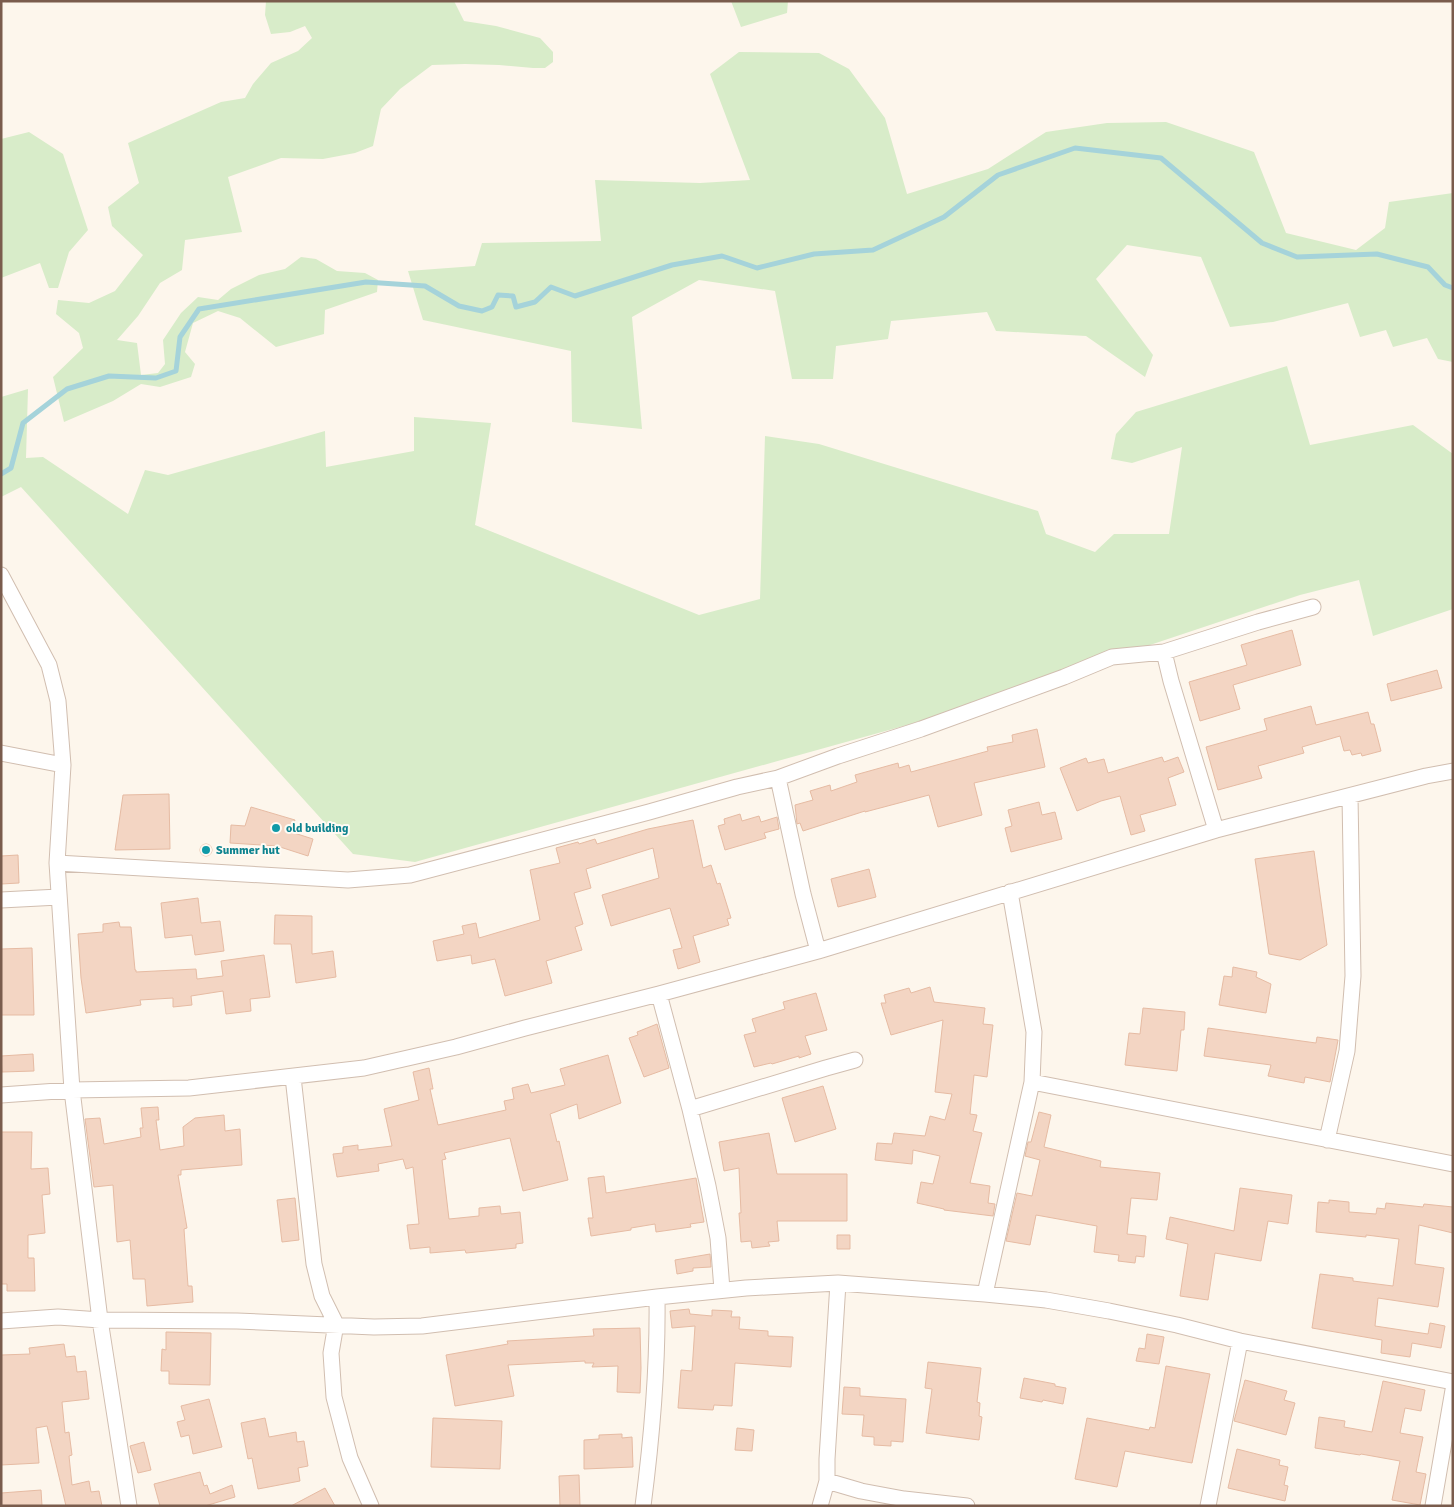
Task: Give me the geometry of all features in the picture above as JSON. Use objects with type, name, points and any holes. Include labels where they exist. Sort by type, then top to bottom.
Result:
[{"type":"street","points":[[1,575],[48,664],[58,701],[63,765],[57,863],[72,1090],[100,1320],[129,1506]]},
{"type":"street","points":[[57,863],[348,880],[410,874],[649,812],[737,787],[778,778],[922,729],[1064,677],[1112,657],[1164,652],[1258,622],[1313,607]]},
{"type":"street","points":[[1164,652],[1216,830]]},
{"type":"street","points":[[1,754],[63,765]]},
{"type":"street","points":[[1,1095],[72,1090],[189,1088],[364,1068],[456,1047],[818,951],[1216,830],[1426,776],[1453,771]]},
{"type":"street","points":[[778,778],[803,894],[818,951]]},
{"type":"street","points":[[1328,1140],[1348,1051],[1353,976],[1350,796]]},
{"type":"street","points":[[985,1294],[1032,1082],[1034,1032],[1010,892]]},
{"type":"street","points":[[1,900],[59,897]]},
{"type":"street","points":[[659,994],[690,1109],[708,1186],[718,1238],[722,1290]]},
{"type":"street","points":[[690,1109],[856,1060]]},
{"type":"street","points":[[293,1077],[314,1264],[322,1296],[336,1324],[331,1353],[334,1397],[350,1458],[372,1506]]},
{"type":"street","points":[[1032,1082],[1453,1164]]},
{"type":"street","points":[[820,1506],[827,1481],[838,1283]]},
{"type":"street","points":[[1,1321],[58,1317],[100,1320],[336,1324],[374,1327],[422,1326],[722,1290],[838,1283],[1046,1300],[1109,1311],[1240,1340],[1453,1382]]},
{"type":"street","points":[[643,1506],[652,1435],[657,1342],[657,1297]]},
{"type":"street","points":[[1208,1506],[1240,1340]]},
{"type":"street","points":[[1433,1506],[1453,1390]]},
{"type":"street","points":[[827,1481],[861,1491],[967,1506]]},
{"type":"green space","points":[[266,1],[454,1],[464,21],[496,26],[540,38],[553,52],[553,62],[545,68],[465,64],[432,65],[400,89],[381,109],[373,146],[355,153],[323,159],[281,158],[228,177],[242,232],[185,240],[182,270],[160,283],[138,316],[117,340],[137,343],[141,375],[158,373],[165,364],[163,340],[181,313],[198,297],[218,300],[231,289],[259,275],[285,269],[301,257],[316,259],[337,271],[365,273],[378,280],[377,292],[325,310],[324,334],[276,347],[240,318],[218,311],[193,323],[185,352],[195,364],[191,377],[160,387],[141,384],[113,401],[64,422],[53,377],[83,348],[79,333],[56,314],[58,300],[89,303],[115,291],[143,255],[112,226],[108,207],[139,183],[128,143],[221,102],[245,98],[253,84],[271,63],[298,51],[312,38],[305,26],[290,32],[271,34],[265,15]]},
{"type":"green space","points":[[731,1],[788,1],[787,13],[741,27]]},
{"type":"green space","points":[[739,52],[819,53],[849,69],[885,118],[907,194],[988,169],[1046,132],[1107,123],[1166,122],[1254,152],[1286,233],[1356,250],[1385,228],[1389,202],[1453,193],[1453,362],[1438,359],[1427,338],[1393,347],[1386,330],[1360,337],[1348,303],[1273,322],[1230,327],[1201,257],[1127,245],[1096,279],[1153,355],[1145,377],[1086,336],[996,331],[987,312],[891,321],[888,339],[836,346],[833,379],[792,379],[775,291],[699,280],[632,317],[642,429],[572,422],[571,351],[423,320],[408,271],[475,266],[482,243],[601,241],[595,180],[700,183],[750,180],[710,74]]},
{"type":"green space","points":[[29,132],[63,154],[88,230],[69,252],[58,288],[49,288],[40,263],[1,278],[1,139]]},
{"type":"green space","points":[[1287,366],[1310,445],[1413,425],[1453,454],[1453,609],[1373,636],[1359,580],[1300,595],[925,720],[415,862],[353,854],[21,487],[1,497],[1,397],[28,389],[26,458],[43,457],[128,514],[145,470],[168,475],[325,431],[326,467],[414,451],[414,417],[491,423],[475,525],[699,615],[760,599],[765,436],[819,444],[1038,511],[1046,534],[1095,552],[1114,534],[1169,534],[1182,447],[1132,463],[1111,459],[1116,434],[1136,412]]},
{"type":"building","points":[[1292,630],[1301,665],[1233,685],[1240,709],[1200,721],[1189,682],[1247,665],[1241,645]]},
{"type":"building","points":[[1437,670],[1442,688],[1391,701],[1387,684]]},
{"type":"building","points":[[1311,706],[1316,725],[1368,712],[1371,724],[1374,724],[1381,751],[1362,756],[1361,753],[1352,755],[1350,750],[1344,751],[1340,736],[1302,747],[1304,753],[1258,766],[1262,778],[1218,790],[1206,747],[1267,730],[1264,719]]},
{"type":"building","points":[[1037,729],[1045,767],[974,783],[982,815],[938,827],[929,795],[865,811],[803,831],[800,823],[797,824],[795,805],[813,800],[810,791],[830,785],[831,791],[857,782],[855,775],[898,763],[899,768],[909,765],[911,772],[988,751],[987,747],[1013,742],[1012,735]]},
{"type":"building","points":[[1162,757],[1164,762],[1178,757],[1184,772],[1168,778],[1176,805],[1140,815],[1145,831],[1131,835],[1120,796],[1101,801],[1077,811],[1060,768],[1086,758],[1088,763],[1104,759],[1108,773]]},
{"type":"building","points":[[169,794],[170,849],[115,850],[123,795]]},
{"type":"building","points":[[1039,802],[1042,815],[1055,812],[1062,839],[1011,852],[1005,828],[1012,826],[1008,810]]},
{"type":"building","points":[[251,807],[295,820],[291,832],[313,839],[308,856],[277,846],[230,843],[231,825],[245,826]]},
{"type":"building","points":[[740,814],[742,821],[759,816],[761,822],[777,817],[779,829],[764,833],[766,838],[725,850],[718,826],[725,824],[724,819]]},
{"type":"building","points":[[693,820],[703,868],[711,865],[717,884],[720,883],[731,918],[727,919],[729,925],[693,936],[700,962],[678,969],[673,950],[682,948],[670,908],[611,926],[602,895],[659,878],[653,848],[586,869],[591,888],[574,893],[583,924],[575,927],[582,950],[546,961],[552,983],[505,996],[495,959],[472,964],[471,955],[437,961],[433,941],[464,934],[462,926],[476,923],[479,938],[540,920],[530,870],[560,863],[556,848],[595,839],[597,844],[648,829]]},
{"type":"building","name":"Summer hut","points":[[208,844],[211,845],[211,855],[204,856],[201,855],[200,848],[201,845]]},
{"type":"building","points":[[1314,851],[1327,945],[1300,960],[1269,954],[1255,859]]},
{"type":"building","points":[[18,855],[19,883],[1,884],[1,856]]},
{"type":"building","points":[[869,869],[876,897],[838,907],[831,879]]},
{"type":"building","points":[[198,898],[201,923],[220,921],[224,951],[195,955],[192,935],[165,938],[161,903]]},
{"type":"building","points":[[275,915],[312,916],[312,954],[333,951],[336,977],[296,983],[291,944],[274,944]]},
{"type":"building","points":[[119,922],[120,927],[131,927],[136,972],[196,969],[197,979],[223,976],[221,961],[264,955],[270,997],[250,999],[251,1011],[226,1014],[223,991],[191,996],[192,1005],[173,1007],[173,998],[140,1000],[141,1005],[86,1013],[78,934],[103,932],[103,924]]},
{"type":"building","points":[[32,948],[34,1015],[1,1015],[1,949]]},
{"type":"building","points":[[1233,967],[1257,972],[1256,977],[1271,984],[1266,1013],[1219,1005],[1224,976],[1232,977]]},
{"type":"building","points":[[930,987],[934,1002],[985,1008],[983,1024],[993,1025],[987,1077],[974,1075],[970,1114],[977,1115],[973,1131],[982,1133],[970,1183],[990,1186],[988,1203],[995,1204],[993,1216],[944,1210],[917,1203],[921,1182],[933,1184],[940,1156],[913,1150],[912,1164],[875,1160],[877,1143],[892,1144],[894,1133],[925,1136],[930,1116],[945,1120],[952,1094],[935,1092],[943,1020],[891,1035],[881,1003],[886,1003],[884,995],[909,988],[911,993]]},
{"type":"building","points":[[816,993],[827,1030],[805,1036],[811,1054],[754,1067],[744,1035],[756,1032],[752,1019],[785,1009],[783,1002]]},
{"type":"building","points":[[1143,1008],[1185,1012],[1184,1030],[1181,1030],[1177,1071],[1125,1065],[1129,1033],[1140,1034]]},
{"type":"building","points":[[657,1024],[669,1068],[644,1077],[629,1038],[638,1035],[637,1032]]},
{"type":"building","points":[[1208,1028],[1316,1043],[1317,1037],[1338,1040],[1330,1082],[1305,1077],[1304,1083],[1268,1076],[1271,1065],[1204,1056]]},
{"type":"building","points":[[33,1054],[34,1071],[2,1072],[1,1056]]},
{"type":"building","points":[[608,1055],[621,1103],[579,1119],[577,1104],[550,1114],[557,1142],[559,1141],[568,1180],[523,1191],[510,1138],[444,1153],[446,1159],[442,1160],[449,1219],[479,1216],[479,1208],[500,1206],[501,1214],[520,1212],[523,1243],[516,1244],[516,1248],[466,1253],[465,1250],[430,1253],[430,1247],[410,1249],[407,1225],[419,1224],[413,1167],[406,1169],[403,1159],[378,1164],[379,1171],[337,1177],[333,1154],[343,1153],[343,1147],[358,1145],[358,1150],[392,1146],[384,1109],[419,1100],[413,1072],[429,1068],[433,1089],[430,1089],[438,1125],[506,1110],[504,1101],[514,1099],[512,1088],[528,1084],[531,1093],[565,1085],[560,1069]]},
{"type":"building","points":[[823,1086],[836,1129],[795,1142],[782,1098]]},
{"type":"building","points":[[158,1107],[159,1120],[156,1120],[160,1150],[184,1146],[183,1127],[195,1118],[224,1115],[225,1131],[240,1129],[242,1165],[181,1170],[181,1175],[178,1175],[187,1228],[184,1229],[188,1286],[192,1286],[193,1302],[147,1306],[145,1279],[133,1279],[130,1240],[117,1242],[113,1185],[94,1187],[85,1119],[100,1118],[104,1144],[141,1137],[140,1128],[143,1128],[141,1108]]},
{"type":"building","points":[[1039,1112],[1051,1115],[1044,1147],[1101,1161],[1100,1167],[1160,1173],[1157,1200],[1131,1198],[1127,1234],[1146,1236],[1144,1257],[1136,1256],[1135,1263],[1118,1261],[1119,1255],[1094,1252],[1097,1226],[1036,1215],[1030,1245],[1006,1241],[1017,1193],[1032,1196],[1040,1160],[1025,1156]]},
{"type":"building","points":[[1,1132],[32,1132],[31,1169],[48,1168],[50,1194],[42,1195],[45,1233],[28,1235],[28,1258],[34,1258],[35,1291],[7,1291],[7,1284],[1,1284]]},
{"type":"building","points":[[769,1133],[777,1174],[847,1174],[847,1221],[777,1221],[779,1241],[768,1242],[770,1246],[752,1248],[751,1241],[741,1242],[739,1168],[724,1171],[719,1142]]},
{"type":"building","points":[[604,1176],[606,1193],[696,1178],[704,1222],[690,1224],[691,1227],[656,1232],[655,1224],[591,1236],[588,1218],[593,1218],[588,1178]]},
{"type":"building","points":[[1240,1188],[1292,1195],[1288,1224],[1268,1221],[1261,1261],[1215,1253],[1208,1300],[1180,1296],[1188,1244],[1166,1239],[1170,1217],[1234,1231]]},
{"type":"building","points":[[295,1198],[299,1240],[282,1242],[277,1200]]},
{"type":"building","points":[[1329,1200],[1349,1202],[1349,1212],[1376,1214],[1377,1208],[1385,1209],[1386,1203],[1423,1207],[1424,1204],[1453,1207],[1453,1233],[1419,1225],[1415,1264],[1444,1268],[1438,1307],[1378,1298],[1375,1326],[1428,1334],[1430,1323],[1445,1326],[1441,1348],[1412,1343],[1410,1357],[1381,1353],[1382,1340],[1312,1328],[1320,1274],[1353,1278],[1353,1281],[1393,1286],[1399,1239],[1316,1232],[1318,1202],[1329,1203]]},
{"type":"building","points":[[837,1235],[850,1235],[850,1249],[837,1249]]},
{"type":"building","points":[[710,1254],[711,1267],[693,1268],[693,1271],[677,1274],[675,1260]]},
{"type":"building","points":[[689,1309],[690,1314],[712,1316],[712,1310],[732,1311],[731,1317],[740,1317],[739,1329],[768,1331],[768,1336],[793,1337],[791,1367],[735,1363],[732,1406],[714,1405],[713,1410],[678,1408],[681,1370],[692,1371],[695,1326],[672,1328],[670,1311]]},
{"type":"building","points":[[640,1328],[640,1393],[617,1392],[618,1366],[592,1367],[594,1363],[585,1363],[585,1361],[508,1365],[514,1396],[455,1406],[446,1355],[508,1344],[507,1341],[594,1336],[593,1329]]},
{"type":"building","points":[[166,1332],[211,1333],[210,1385],[169,1384],[169,1371],[161,1371],[162,1349],[166,1350]]},
{"type":"building","points":[[1147,1334],[1164,1337],[1159,1364],[1136,1361],[1139,1348],[1145,1349]]},
{"type":"building","points":[[64,1344],[66,1357],[75,1356],[77,1372],[86,1371],[89,1399],[62,1402],[65,1433],[69,1432],[72,1455],[69,1456],[72,1485],[89,1481],[91,1492],[99,1491],[102,1506],[66,1506],[47,1426],[36,1428],[39,1463],[1,1465],[1,1355],[30,1354],[29,1348]]},
{"type":"building","points":[[928,1362],[981,1368],[977,1402],[980,1403],[979,1416],[982,1417],[979,1440],[926,1433],[932,1389],[925,1388]]},
{"type":"building","points":[[1166,1366],[1210,1374],[1192,1463],[1125,1451],[1117,1487],[1075,1479],[1087,1418],[1149,1430],[1150,1427],[1155,1428]]},
{"type":"building","points":[[1024,1378],[1066,1388],[1063,1404],[1020,1398]]},
{"type":"building","points":[[1245,1380],[1287,1391],[1284,1400],[1295,1403],[1286,1435],[1234,1421]]},
{"type":"building","points":[[1383,1381],[1425,1390],[1421,1411],[1405,1408],[1400,1433],[1423,1437],[1416,1472],[1426,1474],[1420,1505],[1392,1500],[1400,1461],[1315,1448],[1319,1417],[1345,1421],[1344,1427],[1372,1432]]},
{"type":"building","points":[[844,1387],[860,1388],[860,1396],[906,1399],[903,1442],[891,1441],[891,1446],[874,1445],[874,1437],[862,1436],[864,1415],[842,1414]]},
{"type":"building","points":[[209,1399],[222,1447],[193,1454],[189,1435],[181,1437],[177,1422],[185,1420],[181,1406]]},
{"type":"building","points":[[265,1418],[269,1437],[296,1432],[297,1442],[304,1441],[308,1466],[298,1468],[300,1481],[258,1489],[252,1458],[248,1459],[241,1423]]},
{"type":"building","points":[[433,1418],[502,1421],[500,1469],[431,1467]]},
{"type":"building","points":[[737,1428],[754,1430],[752,1451],[735,1450]]},
{"type":"building","points":[[622,1434],[622,1438],[632,1437],[633,1467],[584,1469],[584,1440],[599,1439],[599,1435]]},
{"type":"building","points":[[144,1442],[151,1470],[138,1473],[130,1446]]},
{"type":"building","points":[[1237,1449],[1280,1460],[1279,1465],[1288,1467],[1284,1485],[1288,1486],[1285,1501],[1228,1488]]},
{"type":"building","points":[[200,1472],[204,1486],[207,1485],[210,1494],[232,1485],[235,1497],[205,1506],[160,1506],[154,1484]]},
{"type":"building","points":[[579,1475],[580,1506],[560,1506],[559,1476]]},
{"type":"building","points":[[325,1488],[335,1506],[291,1506]]},
{"type":"building","points":[[41,1490],[42,1506],[1,1506],[1,1493]]},
{"type":"waterway","points":[[1,474],[11,468],[23,423],[67,389],[109,376],[156,378],[176,371],[180,337],[199,309],[366,282],[425,286],[459,306],[482,311],[492,307],[498,295],[513,296],[516,307],[535,302],[551,287],[575,296],[672,265],[722,256],[757,268],[814,254],[873,250],[944,217],[998,175],[1075,148],[1161,158],[1262,243],[1297,257],[1377,254],[1428,267],[1445,285],[1453,288]]},
{"type":"place","name":"old building","points":[[276,828]]},
{"type":"place","name":"Summer hut","points":[[206,850]]}]
